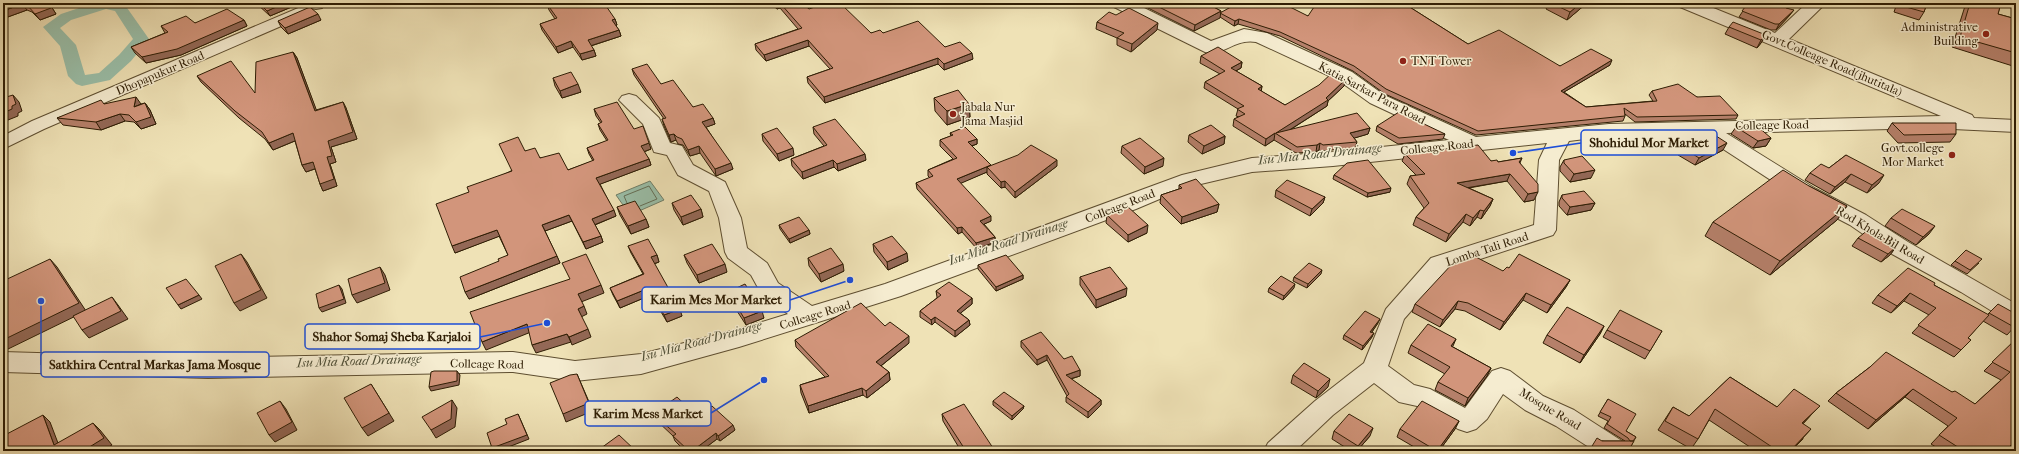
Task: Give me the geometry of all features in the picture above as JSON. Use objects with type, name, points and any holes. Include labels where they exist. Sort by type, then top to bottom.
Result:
[{"type":"street","name":"Katia Sarkar Para Road","points":[[1120,3],[1211,48],[1244,34],[1261,37],[1345,76],[1377,99],[1471,143]]},
{"type":"street","name":"Govt.Colleage Road(jhutitala)","points":[[1686,3],[1977,124]]},
{"type":"street","points":[[1777,41],[1817,3]]},
{"type":"street","name":"Dhopapukur Road","points":[[3,143],[38,125],[316,4]]},
{"type":"street","points":[[629,100],[652,122],[661,148],[674,151],[685,170],[718,187],[730,218],[736,252],[759,269],[770,289],[810,317]]},
{"type":"street","name":"Colleage Road","points":[[3,362],[208,368],[513,362],[575,371],[641,364],[810,317],[894,290],[1128,204],[1182,182],[1252,165],[1471,143],[1561,136],[1609,130],[1932,122],[2016,126]]},
{"type":"street","name":"Rod Khola Bil Road","points":[[1704,127],[1711,133],[1808,194],[1858,220],[1900,248],[1969,286],[2016,315]]},
{"type":"street","name":"Lomba Tali Road","points":[[1374,369],[1394,315],[1439,264],[1545,230],[1549,160],[1561,136]]},
{"type":"street","points":[[1277,451],[1324,408],[1374,369]]},
{"type":"street","name":"Mosque Road","points":[[1374,369],[1408,395],[1421,396],[1467,421],[1476,415],[1485,405],[1490,392],[1501,378],[1534,403],[1565,418],[1616,451]]},
{"type":"water","points":[[650,181],[664,200],[630,215],[616,195]]},
{"type":"building","points":[[3,3],[49,3],[51,8],[35,14],[28,6],[22,4],[3,11]]},
{"type":"building","points":[[259,3],[285,3],[267,11]]},
{"type":"building","points":[[604,3],[615,19],[612,20],[619,30],[588,40],[594,50],[580,54],[571,41],[556,47],[540,24],[557,18],[547,4]]},
{"type":"building","points":[[780,3],[802,3],[809,9],[826,3],[840,3],[871,33],[880,30],[883,33],[918,21],[945,47],[960,42],[972,53],[944,64],[938,58],[824,97],[807,77],[833,68],[808,40],[764,55],[755,44],[802,28]]},
{"type":"building","points":[[1151,3],[1206,3],[1221,11],[1195,25]]},
{"type":"building","name":"TNT Tower","points":[[1238,3],[1282,3],[1308,16],[1314,7],[1324,3],[1408,3],[1408,6],[1468,44],[1499,30],[1560,66],[1591,49],[1612,60],[1561,91],[1586,107],[1657,101],[1652,91],[1678,84],[1697,97],[1720,96],[1738,115],[1637,117],[1624,108],[1625,116],[1478,131],[1386,89],[1354,66],[1280,32],[1239,19],[1235,21],[1220,13]]},
{"type":"building","points":[[1551,3],[1581,3],[1570,12]]},
{"type":"building","points":[[1748,3],[1790,3],[1786,8],[1794,10],[1779,24],[1775,24],[1742,11]]},
{"type":"building","points":[[1899,3],[1927,3],[1924,12],[1899,5]]},
{"type":"building","name":"Administrative Building","points":[[1970,3],[2001,3],[1998,14],[2016,19],[2016,53],[1960,37]]},
{"type":"building","points":[[310,7],[318,14],[285,28],[278,21]]},
{"type":"building","points":[[1129,8],[1158,23],[1132,44],[1117,38],[1124,33],[1097,22],[1109,12],[1116,15]]},
{"type":"building","points":[[227,9],[244,20],[177,49],[142,57],[131,47],[168,32],[161,26],[186,16],[195,23]]},
{"type":"building","points":[[1733,22],[1766,35],[1761,40],[1729,27]]},
{"type":"building","points":[[1218,47],[1242,62],[1231,68],[1262,86],[1258,89],[1285,105],[1319,85],[1333,72],[1345,80],[1326,98],[1328,100],[1276,133],[1357,113],[1370,128],[1350,133],[1357,142],[1323,145],[1320,143],[1317,145],[1297,147],[1275,133],[1266,139],[1234,119],[1245,114],[1237,109],[1244,106],[1205,82],[1225,71],[1201,56]]},
{"type":"building","points":[[293,52],[315,111],[343,102],[353,132],[328,141],[332,156],[327,157],[334,179],[320,184],[313,162],[302,165],[293,133],[269,143],[262,132],[235,111],[197,76],[231,61],[255,93],[256,62]]},
{"type":"building","points":[[647,64],[661,84],[673,80],[693,107],[703,104],[713,118],[702,122],[731,163],[715,169],[699,146],[688,150],[682,139],[674,134],[669,135],[662,119],[666,118],[632,69]]},
{"type":"building","points":[[571,72],[578,84],[560,91],[553,78]]},
{"type":"building","points":[[958,90],[969,104],[947,111],[934,98]]},
{"type":"building","points":[[13,95],[16,104],[12,106],[12,109],[3,113],[3,98]]},
{"type":"building","points":[[136,97],[134,107],[145,103],[151,117],[136,122],[129,115],[120,114],[96,122],[57,118],[101,100],[104,104]]},
{"type":"building","points":[[617,102],[634,129],[643,126],[649,143],[641,146],[649,159],[596,178],[614,210],[592,219],[601,236],[583,242],[569,215],[542,225],[557,256],[465,292],[460,277],[499,261],[498,259],[508,255],[497,230],[452,246],[436,204],[469,192],[467,187],[512,171],[499,144],[518,137],[525,151],[535,148],[540,158],[559,153],[568,170],[594,160],[587,148],[608,140],[598,124],[602,122],[594,109]]},
{"type":"building","points":[[1399,112],[1445,134],[1399,138],[1377,126]]},
{"type":"building","points":[[835,119],[865,154],[837,164],[833,160],[802,172],[791,159],[827,145],[813,127]]},
{"type":"building","points":[[1892,123],[1956,123],[1956,134],[1904,135]]},
{"type":"building","points":[[1211,125],[1225,136],[1204,146],[1189,135]]},
{"type":"building","points":[[1757,126],[1771,138],[1758,141],[1736,127]]},
{"type":"building","points":[[965,127],[977,139],[968,142],[991,165],[957,179],[991,216],[980,221],[995,237],[976,243],[962,227],[957,228],[916,183],[933,176],[928,170],[957,158],[940,140],[953,135],[950,133]]},
{"type":"building","points":[[777,128],[793,148],[777,154],[762,134]]},
{"type":"building","points":[[1710,132],[1727,143],[1699,158],[1682,147]]},
{"type":"building","points":[[1140,138],[1164,158],[1145,167],[1122,146]]},
{"type":"building","points":[[1031,145],[1057,160],[1015,192],[1005,181],[1001,182],[987,167],[1018,155]]},
{"type":"building","points":[[1478,145],[1491,161],[1497,160],[1498,162],[1522,158],[1519,162],[1538,184],[1538,192],[1528,194],[1510,174],[1457,183],[1493,199],[1484,211],[1480,210],[1473,218],[1466,214],[1449,234],[1416,217],[1429,203],[1410,176],[1425,174],[1405,154]]},
{"type":"building","points":[[1846,155],[1884,175],[1872,185],[1851,174],[1835,187],[1810,173],[1821,164],[1829,168]]},
{"type":"building","points":[[1582,156],[1595,170],[1574,174],[1564,163],[1564,160]]},
{"type":"building","points":[[1368,160],[1391,188],[1368,193],[1334,175],[1347,163]]},
{"type":"building","points":[[1783,170],[1847,206],[1780,261],[1713,222]]},
{"type":"building","points":[[1196,179],[1219,204],[1182,217],[1161,195],[1182,188],[1179,185]]},
{"type":"building","points":[[1287,180],[1325,197],[1312,209],[1276,190]]},
{"type":"building","points":[[1584,191],[1595,203],[1570,207],[1562,198],[1562,195]]},
{"type":"building","points":[[691,195],[701,209],[681,217],[672,203]]},
{"type":"building","points":[[635,201],[646,219],[628,226],[617,207]]},
{"type":"building","points":[[1127,206],[1148,225],[1128,235],[1107,215]]},
{"type":"building","points":[[1902,209],[1935,226],[1923,237],[1891,218]]},
{"type":"building","points":[[799,217],[809,230],[789,239],[779,225]]},
{"type":"building","points":[[1869,229],[1896,247],[1888,254],[1858,238]]},
{"type":"building","points":[[892,236],[907,253],[887,262],[873,244]]},
{"type":"building","points":[[648,239],[657,255],[651,257],[680,309],[664,315],[649,288],[617,301],[610,288],[644,274],[628,246]]},
{"type":"building","points":[[712,244],[725,264],[697,275],[684,255]]},
{"type":"building","points":[[831,248],[843,264],[819,274],[808,258]]},
{"type":"building","points":[[1966,250],[1982,259],[1970,270],[1955,261]]},
{"type":"building","points":[[241,254],[261,290],[234,303],[215,266]]},
{"type":"building","points":[[586,254],[601,285],[578,294],[584,306],[578,309],[588,329],[569,337],[567,334],[532,345],[527,324],[482,342],[470,312],[570,279],[562,263]]},
{"type":"building","points":[[1519,254],[1570,280],[1551,305],[1526,293],[1504,322],[1468,303],[1458,301],[1443,320],[1415,304],[1453,263],[1474,256],[1503,271],[1507,267],[1509,268]]},
{"type":"building","points":[[1006,255],[1023,275],[996,287],[978,265]]},
{"type":"building","points":[[50,259],[79,303],[3,340],[3,281]]},
{"type":"building","points":[[1309,263],[1322,270],[1308,284],[1294,277]]},
{"type":"building","points":[[380,267],[385,283],[352,295],[348,279]]},
{"type":"building","points":[[1110,267],[1127,288],[1096,300],[1080,277]]},
{"type":"building","points":[[1908,268],[1935,283],[1934,285],[1989,315],[1968,338],[1971,340],[1961,350],[1918,325],[1936,308],[1910,293],[1897,306],[1878,295]]},
{"type":"building","points":[[1281,276],[1295,284],[1284,296],[1269,288]]},
{"type":"building","points":[[186,279],[199,295],[178,305],[166,288]]},
{"type":"building","points":[[949,282],[972,298],[957,311],[969,320],[955,331],[935,317],[931,320],[920,311],[941,295],[936,291]]},
{"type":"building","points":[[745,284],[762,311],[744,318],[728,292]]},
{"type":"building","points":[[339,285],[344,299],[319,308],[316,294]]},
{"type":"building","points":[[112,297],[121,311],[82,330],[73,316]]},
{"type":"building","points":[[861,303],[885,326],[890,322],[909,336],[876,362],[889,372],[866,391],[862,388],[808,406],[800,385],[829,376],[795,340]]},
{"type":"building","points":[[1998,304],[2016,314],[2016,325],[2014,327],[1989,313]]},
{"type":"building","points":[[1567,307],[1604,326],[1584,355],[1547,335]]},
{"type":"building","points":[[1620,310],[1662,331],[1650,351],[1607,330]]},
{"type":"building","points":[[1365,311],[1380,319],[1370,332],[1374,333],[1363,346],[1344,335]]},
{"type":"building","points":[[1428,324],[1456,339],[1451,346],[1491,368],[1468,398],[1438,382],[1450,367],[1411,345]]},
{"type":"building","points":[[1041,332],[1064,359],[1072,356],[1080,370],[1066,375],[1101,400],[1088,412],[1066,397],[1069,394],[1047,355],[1037,360],[1021,341]]},
{"type":"building","points":[[2016,339],[2016,440],[2009,447],[2013,450],[2012,451],[1964,451],[1939,435],[1957,418],[1913,389],[1876,420],[1836,393],[1870,367],[1886,352],[1952,392],[1955,391],[1975,404],[2010,372],[1992,362]]},
{"type":"building","points":[[1304,363],[1330,379],[1318,391],[1293,375]]},
{"type":"building","points":[[457,371],[457,381],[429,387],[431,372]]},
{"type":"building","points":[[577,374],[589,403],[563,414],[550,383],[570,375]]},
{"type":"building","points":[[1730,377],[1777,407],[1794,389],[1820,406],[1802,423],[1811,429],[1790,451],[1778,451],[1715,409],[1698,439],[1665,421],[1673,407],[1689,416]]},
{"type":"building","points":[[371,384],[389,413],[362,428],[344,398]]},
{"type":"building","points":[[1004,392],[1024,406],[1012,416],[993,401]]},
{"type":"building","points":[[677,397],[698,417],[712,406],[733,425],[718,436],[716,433],[692,451],[689,451],[673,436],[676,434],[653,414]]},
{"type":"building","points":[[1608,399],[1636,414],[1626,431],[1636,437],[1633,441],[1630,441],[1628,438],[1607,424],[1611,417],[1600,412]]},
{"type":"building","points":[[452,400],[451,419],[431,430],[422,417]]},
{"type":"building","points":[[280,401],[292,422],[269,435],[257,413]]},
{"type":"building","points":[[1422,401],[1459,421],[1437,451],[1400,429]]},
{"type":"building","points":[[964,404],[995,451],[966,451],[942,414]]},
{"type":"building","points":[[518,414],[527,435],[492,448],[487,433],[507,424],[505,419]]},
{"type":"building","points":[[1349,414],[1373,428],[1358,446],[1334,431]]},
{"type":"building","points":[[43,415],[54,445],[93,423],[104,438],[83,451],[3,451],[3,436]]},
{"type":"building","points":[[619,435],[636,451],[597,451]]},
{"type":"building","points":[[1597,438],[1602,441],[1634,441],[1630,448],[1636,451],[1589,451]]},
{"type":"waterway","points":[[106,4],[120,8],[141,39],[125,58],[104,77],[82,81],[76,76],[68,45],[51,27],[66,17],[106,4]]},
{"type":"place","name":"Administrative Building","points":[[1986,34]]},
{"type":"place","name":"TNT Tower","points":[[1403,61]]},
{"type":"place","name":"Jabala Nur Jama Masjid","points":[[953,114]]},
{"type":"place","name":"Shohidul Mor Market","points":[[1513,153]]},
{"type":"place","name":"Govt.college Mor Market","points":[[1952,155]]},
{"type":"place","name":"Karim Mes Mor Market","points":[[850,280]]},
{"type":"place","name":"Satkhira Central Markas Jama Mosque","points":[[41,301]]},
{"type":"place","name":"Shahor Somaj Sheba Karjaloi","points":[[547,323]]},
{"type":"place","name":"Karim Mess Market","points":[[764,380]]},
{"type":"water label","name":"Isu Mia Road Drainage","points":[[1320,153]]},
{"type":"water label","name":"Isu Mia Road Drainage","points":[[1008,241]]},
{"type":"water label","name":"Isu Mia Road Drainage","points":[[701,340]]},
{"type":"water label","name":"Isu Mia Road Drainage","points":[[359,360]]}]
